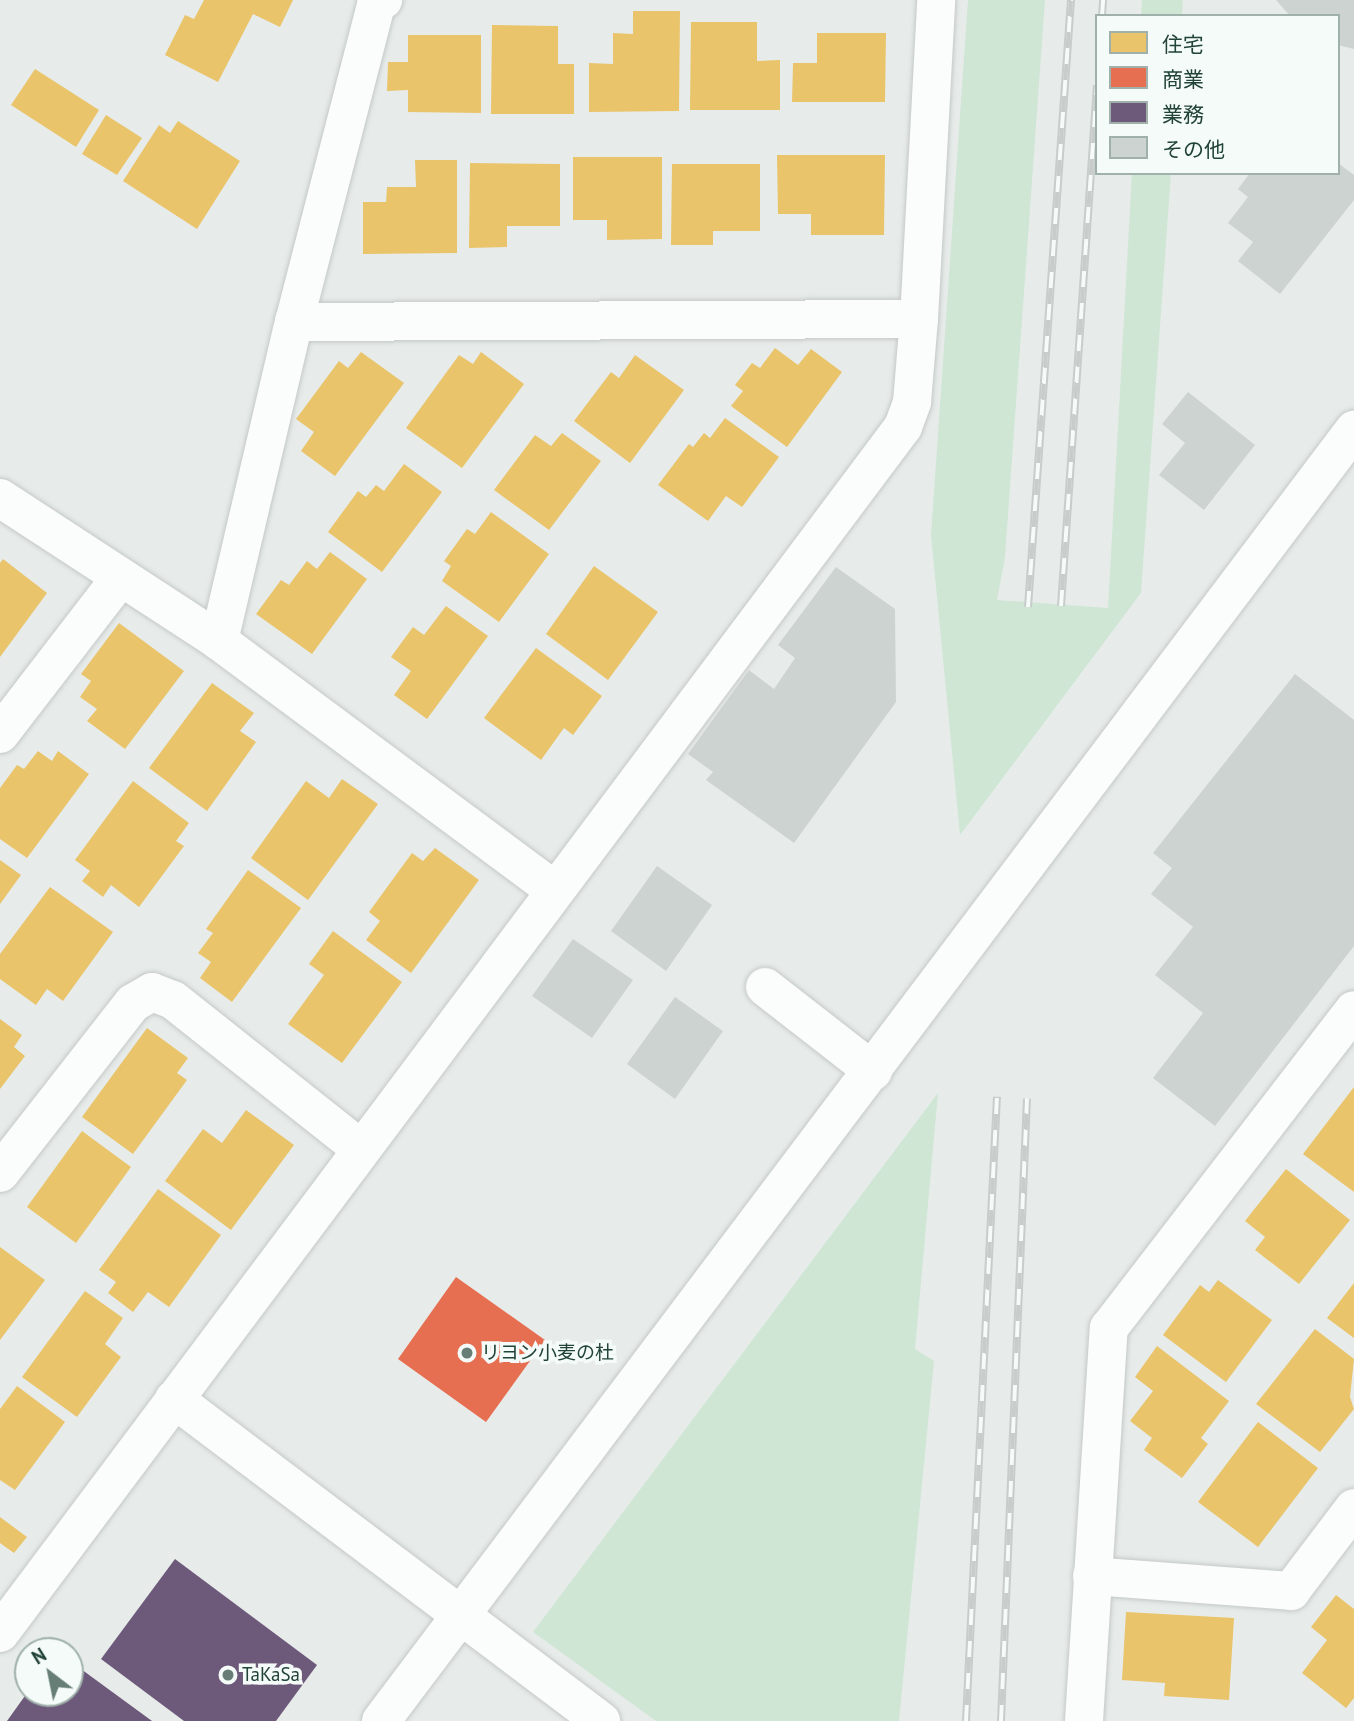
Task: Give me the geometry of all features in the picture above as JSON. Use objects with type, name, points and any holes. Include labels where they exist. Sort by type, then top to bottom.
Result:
[{"type":"street","points":[[219,641],[294,323],[376,5],[383,0]]},
{"type":"street","points":[[0,1633],[553,889],[903,427],[912,402],[919,318],[936,0]]},
{"type":"street","points":[[294,323],[919,318]]},
{"type":"street","points":[[381,1721],[873,1071],[1119,737],[1354,430]]},
{"type":"street","points":[[0,498],[219,641],[553,889]]},
{"type":"street","points":[[0,734],[120,578]]},
{"type":"street","points":[[765,986],[873,1071]]},
{"type":"street","points":[[0,1173],[134,1003],[152,992],[173,1000],[360,1148]]},
{"type":"street","points":[[1084,1721],[1109,1328],[1354,1010]]},
{"type":"street","points":[[174,1399],[601,1721]]},
{"type":"street","points":[[1092,1576],[1291,1591],[1354,1508]]},
{"type":"green space","points":[[968,0],[1045,0],[1005,557],[997,600],[1108,608],[1132,175],[1171,175],[1141,593],[960,835],[931,535]]},
{"type":"green space","points":[[1142,0],[1183,0],[1182,14],[1141,14]]},
{"type":"green space","points":[[938,1093],[915,1349],[934,1361],[899,1721],[656,1721],[533,1632]]},
{"type":"building: 住宅","points":[[204,0],[293,0],[280,27],[253,14],[218,82],[165,55],[185,15],[194,19]]},
{"type":"building: 住宅","points":[[633,11],[680,11],[679,111],[589,112],[589,63],[613,64],[613,33],[633,34]]},
{"type":"building: 住宅","points":[[691,22],[757,22],[757,61],[780,60],[780,110],[690,110]]},
{"type":"building: 住宅","points":[[492,25],[558,26],[558,64],[574,64],[574,114],[491,114]]},
{"type":"building: 住宅","points":[[817,33],[886,33],[885,102],[792,102],[793,63],[817,63]]},
{"type":"building: 住宅","points":[[408,35],[481,35],[481,113],[408,112],[408,90],[387,91],[388,62],[408,62]]},
{"type":"building: 住宅","points":[[35,69],[99,110],[76,147],[11,105]]},
{"type":"building: 住宅","points":[[106,115],[142,138],[117,175],[82,154]]},
{"type":"building: 住宅","points":[[178,121],[240,161],[197,229],[123,181],[159,125],[170,133]]},
{"type":"building: 住宅","points":[[777,155],[885,155],[884,235],[811,235],[811,214],[778,214]]},
{"type":"building: 住宅","points":[[573,157],[662,157],[662,239],[607,240],[607,220],[573,220]]},
{"type":"building: 住宅","points":[[415,160],[457,160],[457,253],[363,254],[363,202],[386,202],[387,187],[416,187]]},
{"type":"building: 住宅","points":[[470,163],[560,164],[560,226],[507,226],[507,247],[469,248]]},
{"type":"building: 住宅","points":[[672,164],[760,164],[760,231],[713,231],[713,245],[671,245]]},
{"type":"building: 住宅","points":[[775,348],[798,365],[811,349],[842,372],[787,447],[731,406],[743,391],[735,385],[752,363],[760,368]]},
{"type":"building: 住宅","points":[[361,352],[404,383],[335,476],[301,451],[314,432],[296,419],[339,361],[348,368]]},
{"type":"building: 住宅","points":[[481,352],[524,384],[462,468],[406,428],[459,355],[473,364]]},
{"type":"building: 住宅","points":[[635,355],[684,390],[630,463],[574,421],[611,372],[619,378]]},
{"type":"building: 住宅","points":[[725,418],[779,457],[742,507],[726,496],[708,521],[658,485],[689,444],[693,447],[704,433],[710,438]]},
{"type":"building: 住宅","points":[[562,433],[601,461],[549,530],[494,490],[535,435],[551,446]]},
{"type":"building: 住宅","points":[[404,464],[442,492],[382,572],[328,532],[358,491],[366,497],[376,485],[384,491]]},
{"type":"building: 住宅","points":[[491,512],[549,554],[499,622],[442,581],[451,566],[444,561],[467,529],[475,534]]},
{"type":"building: 住宅","points":[[330,552],[367,579],[312,654],[256,614],[281,580],[289,585],[307,561],[317,569]]},
{"type":"building: 住宅","points":[[3,559],[47,593],[0,657],[0,563]]},
{"type":"building: 住宅","points":[[594,566],[658,612],[608,680],[546,634]]},
{"type":"building: 住宅","points":[[446,606],[488,636],[427,719],[394,695],[411,671],[391,657],[413,627],[424,635]]},
{"type":"building: 住宅","points":[[119,623],[184,671],[125,749],[87,721],[97,709],[80,697],[91,681],[81,674]]},
{"type":"building: 住宅","points":[[536,648],[602,696],[573,735],[564,728],[541,760],[484,718]]},
{"type":"building: 住宅","points":[[212,683],[254,713],[240,731],[256,742],[207,811],[149,768]]},
{"type":"building: 住宅","points":[[38,751],[52,761],[58,751],[89,774],[27,858],[0,839],[0,788],[17,765],[24,769]]},
{"type":"building: 住宅","points":[[342,779],[378,804],[308,900],[251,858],[306,781],[329,798]]},
{"type":"building: 住宅","points":[[133,781],[189,823],[176,841],[184,846],[139,907],[111,885],[103,897],[82,881],[90,871],[75,860]]},
{"type":"building: 住宅","points":[[435,848],[479,880],[411,973],[366,940],[380,921],[369,912],[412,853],[423,861]]},
{"type":"building: 住宅","points":[[0,860],[21,875],[0,904]]},
{"type":"building: 住宅","points":[[248,870],[301,908],[232,1002],[200,978],[211,962],[198,953],[213,933],[206,929]]},
{"type":"building: 住宅","points":[[50,887],[113,932],[63,1001],[47,989],[36,1005],[0,979],[0,954]]},
{"type":"building: 住宅","points":[[333,931],[402,982],[342,1063],[288,1024],[324,975],[309,964]]},
{"type":"building: 住宅","points":[[0,1019],[22,1035],[14,1047],[25,1056],[0,1089]]},
{"type":"building: 住宅","points":[[147,1028],[188,1058],[177,1073],[187,1080],[133,1154],[82,1117]]},
{"type":"building: 住宅","points":[[1354,1087],[1354,1192],[1303,1154]]},
{"type":"building: 住宅","points":[[246,1110],[294,1145],[231,1230],[165,1181],[203,1129],[222,1143]]},
{"type":"building: 住宅","points":[[82,1131],[131,1167],[76,1243],[27,1207]]},
{"type":"building: 住宅","points":[[1286,1169],[1350,1220],[1299,1284],[1255,1250],[1265,1237],[1245,1221]]},
{"type":"building: 住宅","points":[[158,1189],[221,1235],[169,1307],[148,1292],[133,1312],[108,1293],[116,1282],[99,1270]]},
{"type":"building: 住宅","points":[[0,1247],[45,1280],[0,1340]]},
{"type":"building: 住宅","points":[[1218,1280],[1272,1320],[1226,1382],[1163,1335],[1200,1285],[1209,1292]]},
{"type":"building: 住宅","points":[[1354,1283],[1354,1338],[1327,1318]]},
{"type":"building: 住宅","points":[[85,1291],[123,1318],[105,1344],[121,1357],[77,1417],[22,1377]]},
{"type":"building: 住宅","points":[[1315,1329],[1354,1359],[1350,1397],[1354,1409],[1320,1452],[1256,1404]]},
{"type":"building: 住宅","points":[[1157,1346],[1229,1401],[1201,1438],[1208,1444],[1182,1478],[1144,1450],[1152,1438],[1130,1421],[1153,1391],[1135,1377]]},
{"type":"building: 住宅","points":[[17,1386],[65,1422],[15,1490],[0,1480],[0,1409]]},
{"type":"building: 住宅","points":[[1258,1422],[1318,1468],[1258,1547],[1198,1502]]},
{"type":"building: 住宅","points":[[0,1517],[27,1537],[14,1553],[0,1543]]},
{"type":"building: 住宅","points":[[1336,1595],[1354,1609],[1354,1698],[1346,1708],[1302,1673],[1327,1640],[1311,1627]]},
{"type":"building: 住宅","points":[[1126,1612],[1234,1618],[1229,1700],[1164,1696],[1165,1683],[1122,1680]]},
{"type":"building: 商業","points":[[456,1277],[545,1340],[486,1422],[398,1359]]},
{"type":"building: 業務","points":[[175,1559],[317,1665],[276,1721],[184,1721],[101,1659]]},
{"type":"building: 業務","points":[[84,1671],[152,1721],[7,1721],[17,1707],[84,1707]]},
{"type":"building: その他","points":[[1276,0],[1354,0],[1354,49],[1340,46],[1340,14],[1288,14]]},
{"type":"building: その他","points":[[1340,164],[1354,175],[1354,200],[1280,294],[1238,261],[1253,242],[1228,223],[1248,197],[1238,189],[1248,175],[1340,175]]},
{"type":"building: その他","points":[[1188,392],[1255,445],[1204,510],[1159,475],[1185,443],[1162,424]]},
{"type":"building: その他","points":[[836,567],[895,609],[896,702],[794,843],[706,780],[713,772],[688,754],[749,670],[774,689],[795,658],[778,645]]},
{"type":"building: その他","points":[[1295,674],[1354,720],[1354,946],[1215,1126],[1153,1078],[1203,1013],[1155,975],[1193,927],[1151,894],[1172,868],[1153,853]]},
{"type":"building: その他","points":[[657,866],[712,905],[666,971],[611,931]]},
{"type":"building: その他","points":[[573,939],[633,980],[592,1038],[532,996]]},
{"type":"building: その他","points":[[675,997],[723,1031],[675,1099],[627,1064]]},
{"type":"railway","points":[[1028,607],[1071,0]]},
{"type":"railway","points":[[1102,14],[1103,0]]},
{"type":"railway","points":[[1061,606],[1095,114]]},
{"type":"railway","points":[[966,1721],[997,1097]]},
{"type":"railway","points":[[1001,1721],[1027,1099]]},
{"type":"place","name":"リヨン小麦の杜","points":[[467,1353]]},
{"type":"place","name":"TaKaSa","points":[[228,1675]]}]
